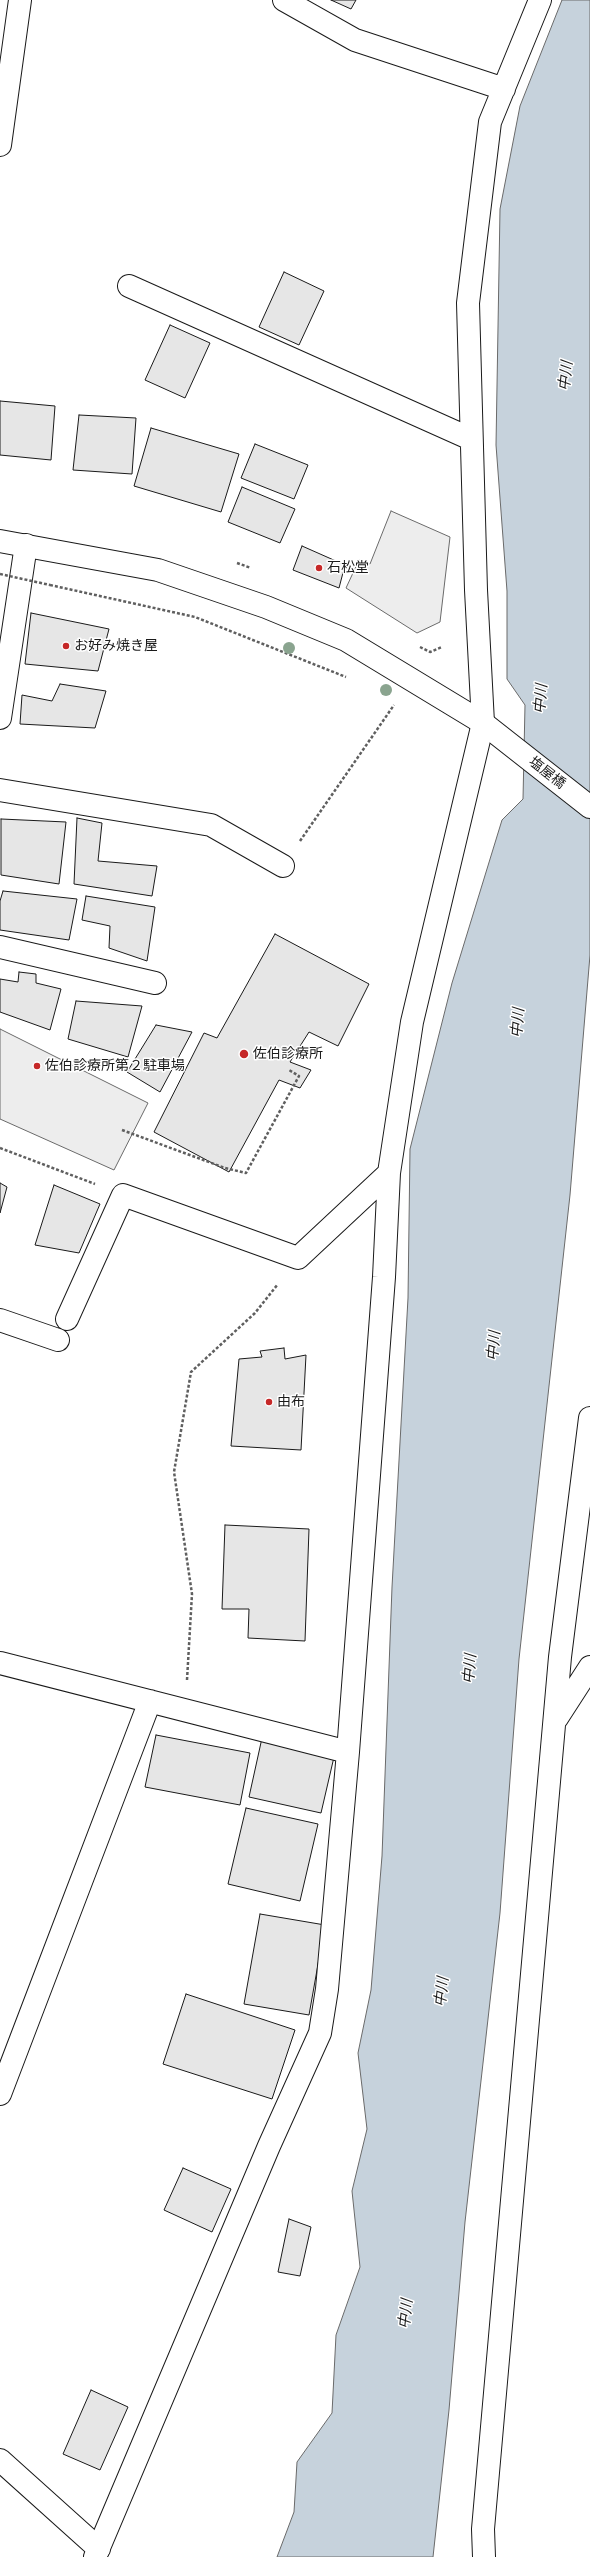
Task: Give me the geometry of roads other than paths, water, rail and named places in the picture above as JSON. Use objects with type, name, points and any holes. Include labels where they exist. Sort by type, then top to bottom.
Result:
[{"type":"street","points":[[0,144],[20,0]]},
{"type":"street","points":[[284,0],[355,40],[504,89]]},
{"type":"street","points":[[0,2460],[97,2553],[269,2146],[320,2033],[327,1989],[348,1752],[384,1277],[389,1173],[412,1022],[483,723],[476,590],[468,303],[490,122],[540,0]]},
{"type":"street","points":[[129,286],[472,439]]},
{"type":"street","name":"塩屋橋","points":[[0,541],[158,570],[266,607],[346,640],[483,723],[590,807]]},
{"type":"street","points":[[0,718],[26,545]]},
{"type":"street","points":[[0,790],[211,825],[283,866]]},
{"type":"street","points":[[0,947],[155,983]]},
{"type":"street","points":[[67,1319],[123,1195],[298,1258],[389,1173]]},
{"type":"street","points":[[0,1320],[58,1340]]},
{"type":"street","points":[[484,2557],[484,2529],[556,1719],[560,1657],[590,1418]]},
{"type":"street","points":[[0,1663],[348,1752]]},
{"type":"street","points":[[556,1719],[590,1666]]},
{"type":"street","points":[[0,2094],[150,1701]]},
{"type":"water","name":"中川","points":[[562,0],[590,0],[590,955],[570,1195],[519,1659],[500,1913],[465,2222],[449,2410],[433,2557],[277,2557],[294,2512],[297,2462],[332,2413],[336,2335],[360,2267],[352,2191],[367,2129],[358,2053],[371,1990],[382,1856],[392,1587],[408,1298],[410,1149],[452,983],[502,820],[523,799],[525,705],[507,679],[507,591],[496,445],[500,209],[520,106]]},
{"type":"place","name":"石松堂","points":[[319,568]]},
{"type":"place","name":"お好み焼き屋","points":[[66,646]]},
{"type":"place","name":"佐伯診療所","points":[[244,1054]]},
{"type":"place","name":"佐伯診療所第２駐車場","points":[[37,1066]]},
{"type":"place","name":"由布","points":[[269,1402]]}]
